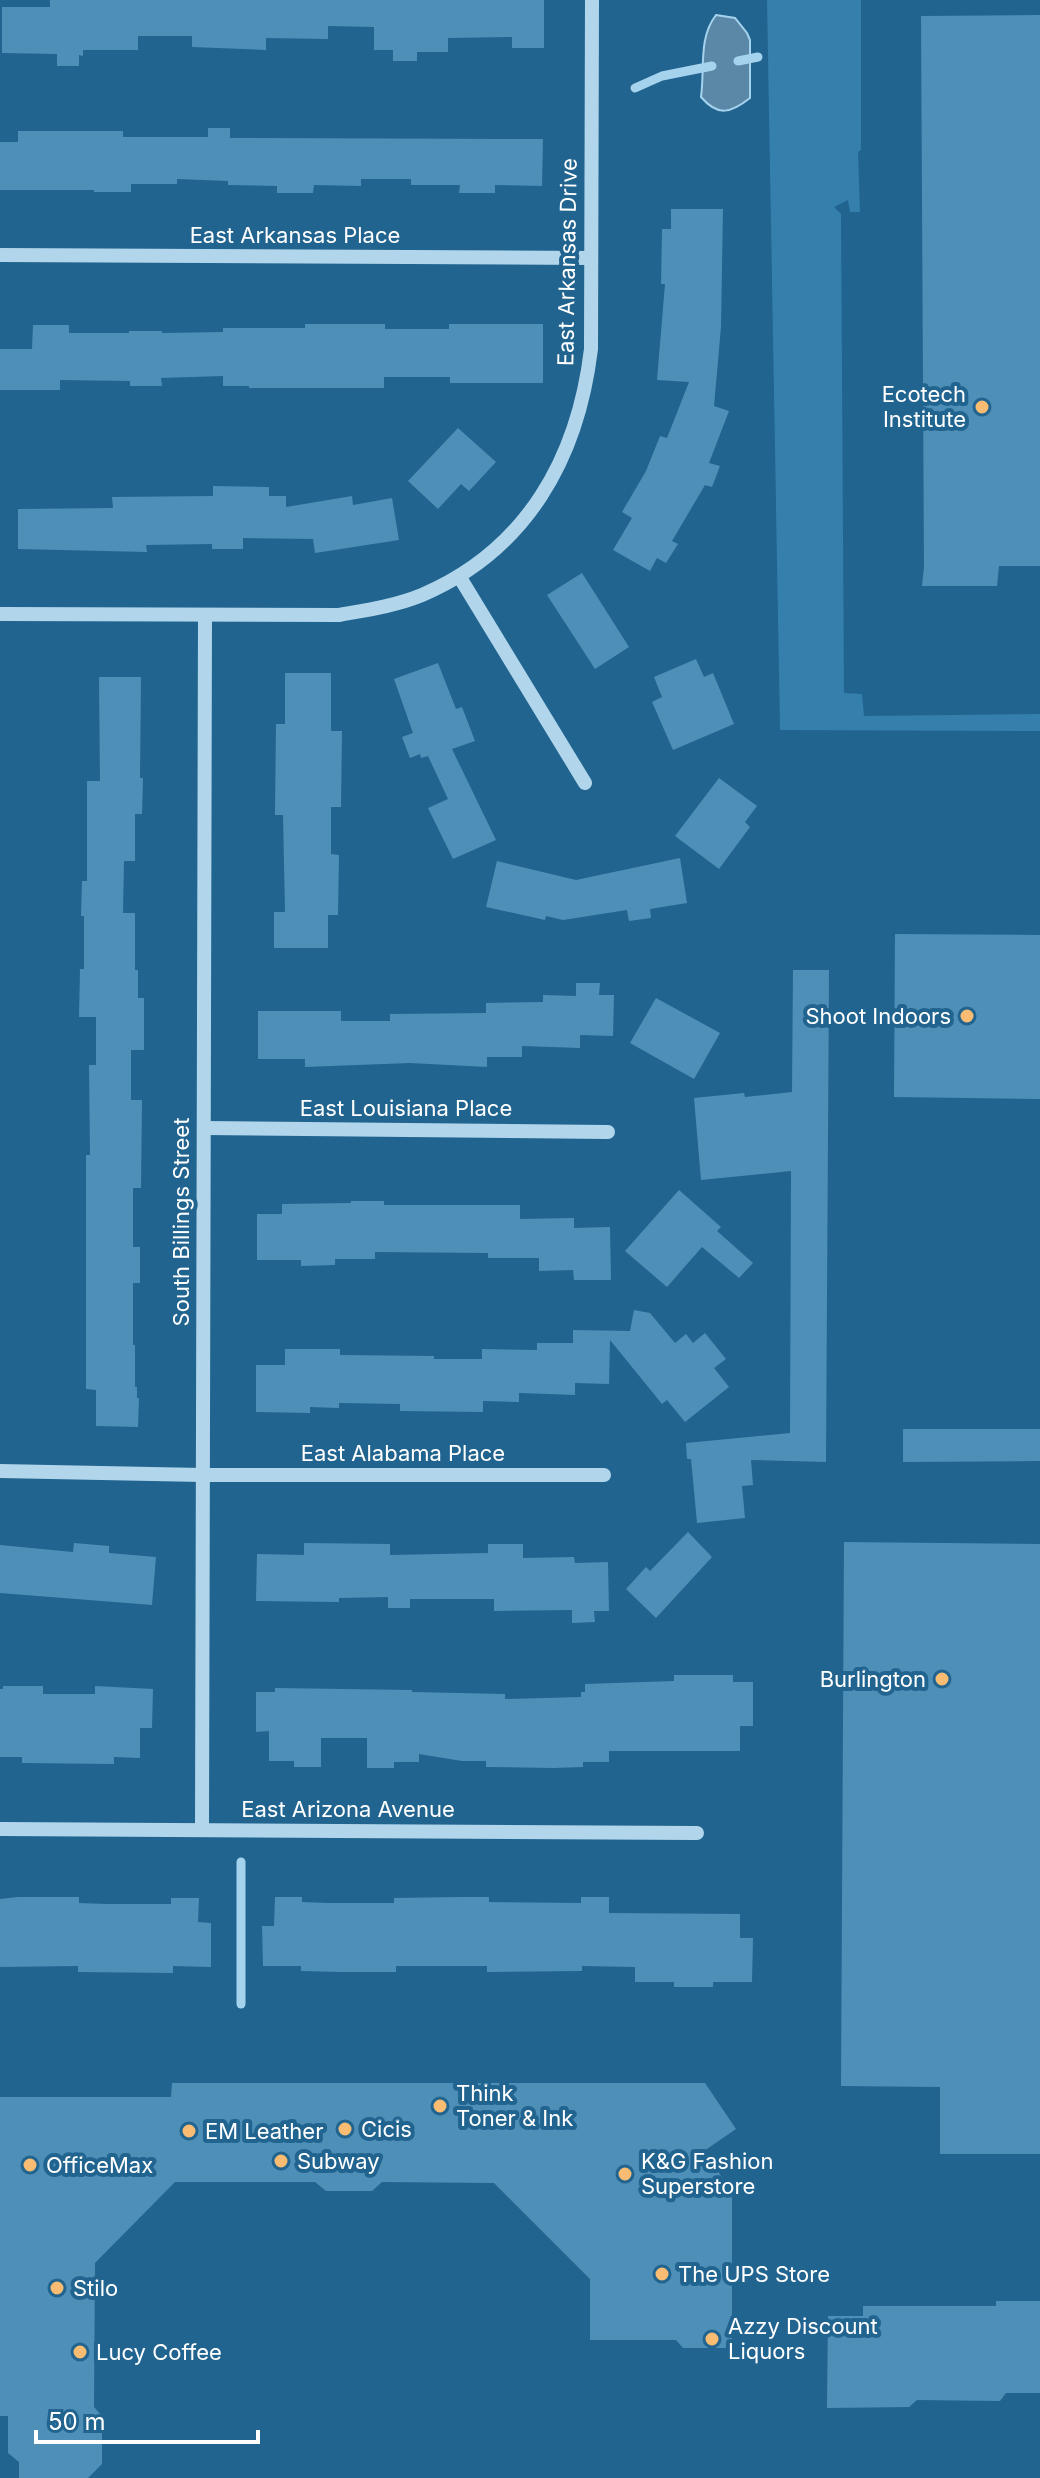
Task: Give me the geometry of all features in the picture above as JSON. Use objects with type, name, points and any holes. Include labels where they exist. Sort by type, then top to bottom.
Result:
[{"type":"street","name":"East Arkansas Drive","points":[[0,614],[339,615],[381,608],[421,595],[459,576],[488,555],[519,526],[544,493],[565,456],[587,383],[591,349],[592,0]]},
{"type":"street","name":"East Arkansas Place","points":[[0,255],[591,258]]},
{"type":"street","points":[[459,576],[585,783]]},
{"type":"street","name":"South Billings Street","points":[[202,1830],[205,615]]},
{"type":"street","name":"East Louisiana Place","points":[[204,1128],[608,1132]]},
{"type":"street","name":"East Alabama Place","points":[[0,1471],[202,1475],[604,1475]]},
{"type":"street","name":"East Arizona Avenue","points":[[0,1829],[697,1833]]},
{"type":"shaded area","points":[[767,0],[861,0],[860,212],[850,212],[848,200],[834,207],[841,214],[844,693],[862,694],[864,716],[1040,714],[1040,731],[780,730]]},
{"type":"shaded area","points":[[716,15],[735,18],[750,40],[750,98],[725,111],[713,108],[701,97],[704,44]]},
{"type":"building","points":[[50,0],[544,0],[544,48],[512,48],[512,37],[448,38],[448,52],[417,52],[417,61],[393,61],[393,50],[374,50],[374,27],[328,26],[328,39],[266,38],[266,50],[192,47],[192,36],[138,36],[138,50],[83,50],[83,56],[79,55],[79,66],[57,66],[57,54],[2,53],[2,7],[50,7]]},
{"type":"building","name":"Ecotech Institute","points":[[1040,15],[1040,566],[999,566],[997,586],[922,586],[921,16]]},
{"type":"building","points":[[208,128],[230,128],[230,138],[543,139],[542,186],[495,185],[495,193],[459,193],[460,185],[411,185],[411,179],[361,179],[361,186],[314,185],[313,193],[277,193],[277,186],[228,185],[228,181],[177,179],[177,184],[131,184],[131,192],[0,190],[0,142],[18,142],[18,131],[123,131],[123,137],[208,137]]},
{"type":"building","points":[[671,209],[723,209],[721,327],[714,406],[729,411],[709,463],[720,466],[712,487],[705,485],[672,541],[678,544],[666,563],[657,558],[650,571],[613,550],[632,518],[622,512],[646,471],[660,436],[667,438],[689,382],[657,380],[665,284],[661,284],[662,229],[671,229]]},
{"type":"building","points":[[305,324],[385,324],[385,329],[449,329],[449,324],[543,324],[543,383],[450,383],[450,377],[384,377],[384,388],[249,388],[223,386],[223,376],[161,378],[162,386],[130,386],[130,381],[60,380],[60,390],[0,390],[0,349],[32,349],[33,325],[69,325],[69,333],[162,333],[223,332],[223,328],[305,328]]},
{"type":"building","points":[[458,428],[496,462],[469,491],[461,484],[438,509],[408,481]]},
{"type":"building","points":[[213,486],[269,487],[269,496],[286,496],[286,507],[352,496],[353,505],[392,498],[399,540],[315,553],[313,539],[243,538],[243,549],[212,549],[212,544],[146,545],[147,552],[18,549],[18,509],[113,508],[112,497],[213,496]]},
{"type":"building","points":[[582,573],[629,647],[595,669],[547,595]]},
{"type":"building","points":[[696,659],[704,677],[713,673],[734,724],[673,750],[652,702],[662,697],[654,677]]},
{"type":"building","points":[[438,663],[456,709],[462,707],[475,741],[452,749],[496,840],[453,859],[428,808],[448,799],[428,756],[421,758],[420,754],[410,758],[402,737],[413,733],[394,679]]},
{"type":"building","points":[[285,673],[331,673],[331,731],[342,731],[341,807],[331,807],[331,854],[339,855],[338,915],[328,915],[328,948],[274,948],[274,912],[285,912],[283,815],[275,815],[276,724],[285,724]]},
{"type":"building","points":[[99,677],[141,677],[142,814],[135,814],[135,861],[124,861],[123,913],[135,913],[135,970],[138,970],[138,998],[144,998],[144,1050],[131,1050],[131,1100],[142,1100],[141,1188],[133,1188],[133,1247],[140,1247],[140,1283],[133,1283],[138,1427],[96,1426],[96,1390],[86,1389],[86,1155],[90,1155],[89,1065],[96,1065],[96,1017],[79,1017],[80,969],[84,969],[82,881],[87,881],[87,781],[100,781]]},
{"type":"building","points":[[719,778],[757,806],[745,822],[750,827],[719,869],[675,836]]},
{"type":"building","points":[[680,858],[687,903],[650,909],[651,918],[629,921],[627,910],[563,920],[546,916],[545,920],[486,907],[497,861],[576,880]]},
{"type":"building","name":"Shoot Indoors","points":[[895,934],[1040,935],[1040,1099],[894,1097]]},
{"type":"building","points":[[793,970],[829,970],[826,1462],[751,1460],[753,1485],[742,1486],[745,1518],[697,1523],[691,1459],[687,1459],[686,1443],[790,1433],[791,1171],[701,1180],[694,1098],[792,1092]]},
{"type":"building","points":[[576,983],[600,983],[599,995],[614,995],[613,1036],[580,1035],[580,1048],[522,1046],[522,1057],[487,1057],[487,1067],[410,1063],[305,1067],[305,1059],[258,1059],[258,1011],[341,1011],[341,1021],[390,1021],[390,1014],[486,1013],[486,1003],[543,1002],[543,995],[576,996]]},
{"type":"building","points":[[656,998],[720,1033],[694,1079],[630,1043]]},
{"type":"building","points":[[679,1190],[721,1227],[717,1231],[753,1263],[739,1278],[702,1247],[667,1287],[625,1251]]},
{"type":"building","points":[[384,1201],[384,1205],[520,1205],[520,1219],[574,1218],[574,1228],[610,1227],[611,1280],[574,1280],[573,1270],[539,1271],[539,1258],[488,1258],[488,1253],[375,1252],[375,1259],[335,1259],[335,1265],[301,1266],[301,1260],[257,1260],[257,1214],[282,1214],[282,1204]]},
{"type":"building","points":[[634,1310],[650,1313],[675,1343],[686,1334],[693,1343],[705,1333],[726,1359],[714,1368],[729,1387],[685,1422],[667,1400],[662,1404],[610,1340],[609,1384],[575,1383],[575,1395],[519,1393],[519,1402],[483,1401],[483,1412],[400,1411],[400,1404],[339,1403],[339,1408],[310,1407],[310,1413],[256,1412],[256,1365],[285,1365],[285,1349],[340,1349],[340,1355],[482,1359],[482,1349],[537,1350],[537,1343],[573,1343],[573,1330],[630,1331]]},
{"type":"building","points":[[903,1429],[1040,1429],[1040,1461],[903,1462]]},
{"type":"building","points":[[688,1532],[712,1557],[656,1618],[626,1589],[646,1567],[650,1571]]},
{"type":"building","points":[[844,1542],[1040,1544],[1040,2154],[940,2154],[940,2087],[841,2086]]},
{"type":"building","points":[[74,1543],[109,1546],[109,1553],[156,1557],[152,1605],[0,1593],[0,1545],[73,1552]]},
{"type":"building","points":[[304,1543],[390,1544],[390,1555],[488,1553],[488,1544],[523,1544],[523,1558],[574,1557],[575,1563],[608,1562],[609,1611],[594,1611],[595,1622],[572,1623],[572,1610],[494,1611],[494,1599],[410,1599],[410,1608],[388,1608],[388,1597],[339,1598],[339,1602],[256,1601],[257,1554],[304,1555]]},
{"type":"building","points":[[674,1675],[733,1675],[733,1682],[753,1682],[753,1726],[740,1726],[740,1751],[609,1751],[609,1762],[583,1762],[583,1767],[554,1768],[486,1767],[486,1761],[462,1761],[419,1754],[419,1762],[394,1762],[394,1768],[367,1768],[367,1738],[321,1738],[321,1767],[294,1767],[294,1761],[269,1761],[269,1731],[256,1732],[256,1692],[275,1692],[275,1688],[505,1694],[505,1699],[581,1697],[585,1684],[674,1681]]},
{"type":"building","points":[[3,1686],[43,1686],[43,1694],[95,1694],[95,1686],[153,1689],[152,1728],[140,1728],[140,1758],[114,1757],[114,1764],[22,1763],[22,1757],[0,1757],[0,1689]]},
{"type":"building","points":[[79,1897],[79,1903],[106,1904],[171,1904],[171,1898],[199,1898],[198,1922],[211,1923],[211,1967],[173,1966],[173,1973],[78,1972],[78,1966],[0,1967],[0,1899]]},
{"type":"building","points":[[275,1897],[302,1897],[302,1902],[328,1903],[394,1903],[394,1898],[489,1897],[489,1902],[581,1903],[581,1897],[609,1897],[609,1913],[740,1914],[740,1938],[753,1938],[752,1982],[713,1982],[713,1987],[674,1987],[674,1982],[635,1982],[635,1967],[582,1966],[582,1971],[487,1972],[487,1966],[396,1966],[396,1972],[341,1972],[301,1971],[301,1966],[263,1966],[262,1926],[274,1926]]},
{"type":"building","points":[[172,2083],[705,2083],[736,2129],[704,2151],[732,2192],[732,2348],[683,2348],[676,2340],[590,2340],[590,2279],[494,2183],[382,2182],[372,2191],[326,2191],[315,2182],[175,2182],[95,2263],[94,2407],[102,2416],[102,2464],[88,2478],[19,2478],[19,2462],[8,2453],[8,2416],[0,2416],[0,2097],[171,2097]]},
{"type":"building","points":[[996,2301],[1040,2301],[1040,2393],[1006,2393],[1000,2401],[917,2400],[909,2407],[827,2408],[828,2316],[863,2316],[863,2306],[996,2306]]},
{"type":"waterway","points":[[738,61],[758,57]]},
{"type":"waterway","points":[[635,88],[662,76],[712,66]]},
{"type":"waterway","points":[[241,1862],[241,2004]]},
{"type":"place","name":"Ecotech Institute","points":[[982,407]]},
{"type":"place","name":"Shoot Indoors","points":[[967,1016]]},
{"type":"place","name":"Burlington","points":[[942,1679]]},
{"type":"place","name":"Think Toner & Ink","points":[[440,2106]]},
{"type":"place","name":"Cicis","points":[[345,2129]]},
{"type":"place","name":"EM Leather","points":[[189,2131]]},
{"type":"place","name":"Subway","points":[[281,2161]]},
{"type":"place","name":"OfficeMax","points":[[30,2165]]},
{"type":"place","name":"K&G Fashion Superstore","points":[[625,2174]]},
{"type":"place","name":"The UPS Store","points":[[662,2274]]},
{"type":"place","name":"Stilo","points":[[57,2288]]},
{"type":"place","name":"Azzy Discount Liquors","points":[[712,2339]]},
{"type":"place","name":"Lucy Coffee","points":[[80,2352]]}]
